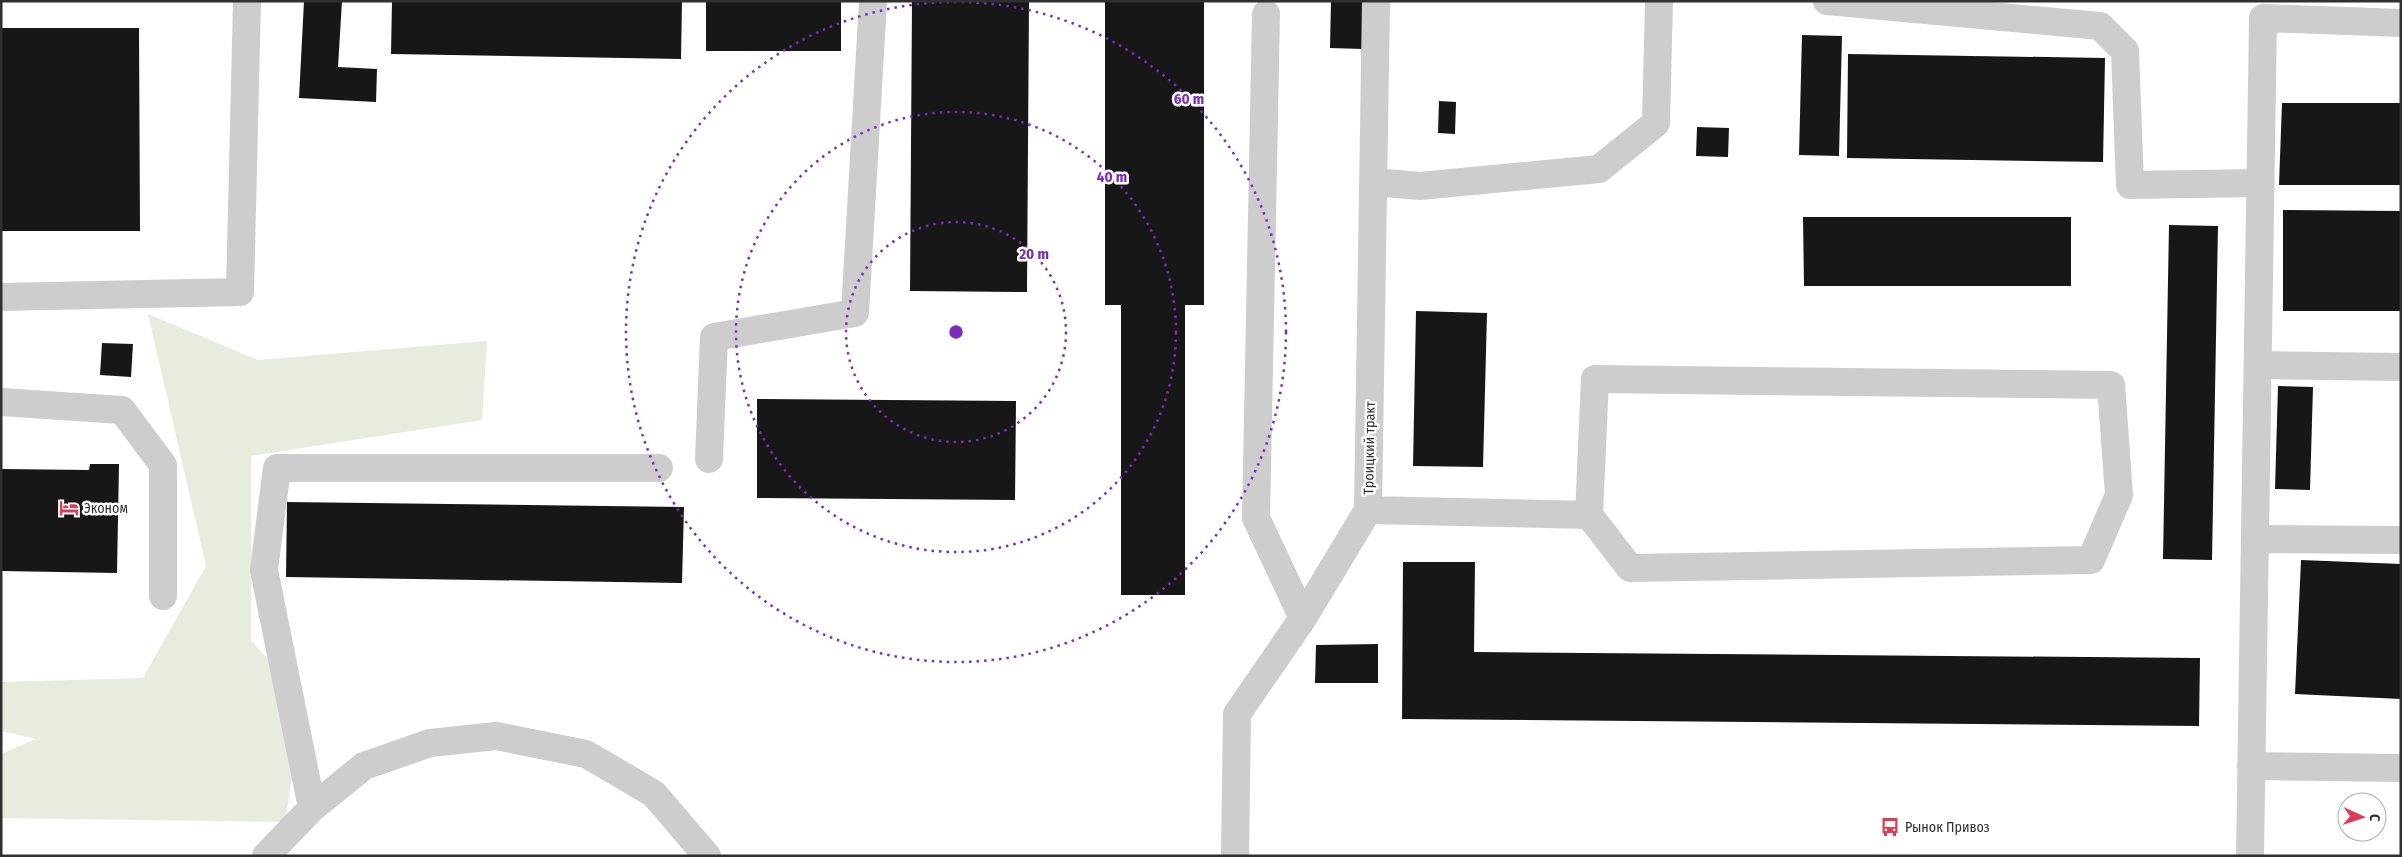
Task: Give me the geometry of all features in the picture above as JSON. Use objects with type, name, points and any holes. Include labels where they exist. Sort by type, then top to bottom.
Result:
[{"type":"street","points":[[1,297],[240,292],[247,1]]},
{"type":"street","points":[[708,460],[714,336],[855,313],[873,1]]},
{"type":"street","name":"Троицкий тракт","points":[[1235,856],[1237,714],[1304,618],[1368,510],[1376,1]]},
{"type":"street","points":[[1373,182],[1420,186],[1599,169],[1656,123],[1659,1]]},
{"type":"street","points":[[1827,1],[2100,26],[2125,50],[2130,185],[2260,183]]},
{"type":"street","points":[[2250,856],[2260,183],[2265,10],[2401,23]]},
{"type":"street","points":[[1266,14],[1256,518],[1304,618]]},
{"type":"street","points":[[2258,365],[2401,367]]},
{"type":"street","points":[[1595,379],[2111,385],[2119,495],[2090,560],[1630,568],[1589,515],[1595,379]]},
{"type":"street","points":[[1,402],[122,410],[163,465],[163,596]]},
{"type":"street","points":[[312,808],[264,570],[277,468],[659,468]]},
{"type":"street","points":[[1368,510],[1589,515]]},
{"type":"street","points":[[2255,540],[2401,540]]},
{"type":"street","points":[[266,856],[312,808],[364,766],[430,743],[496,736],[586,754],[654,794],[707,856]]},
{"type":"street","points":[[2251,766],[2401,768]]},
{"type":"shaded area","points":[[148,314],[258,360],[487,341],[482,420],[251,456],[251,641],[305,698],[285,822],[1,818],[1,754],[36,739],[1,731],[1,682],[143,678],[206,566]]},
{"type":"building","points":[[304,1],[342,1],[338,67],[377,69],[376,102],[299,98]]},
{"type":"building","points":[[392,1],[682,1],[681,59],[391,54]]},
{"type":"building","points":[[706,1],[841,1],[841,51],[706,51]]},
{"type":"building","points":[[912,1],[1029,1],[1027,292],[910,291]]},
{"type":"building","points":[[1105,1],[1204,1],[1204,305],[1185,305],[1185,595],[1121,595],[1121,305],[1105,305]]},
{"type":"building","points":[[1331,1],[1363,1],[1362,49],[1330,48]]},
{"type":"building","points":[[1,28],[139,28],[140,231],[1,231]]},
{"type":"building","points":[[1802,35],[1842,36],[1839,156],[1799,155]]},
{"type":"building","points":[[1848,54],[2105,58],[2103,162],[1847,158]]},
{"type":"building","points":[[1439,101],[1456,102],[1455,134],[1438,133]]},
{"type":"building","points":[[2282,103],[2401,103],[2401,185],[2279,185]]},
{"type":"building","points":[[1697,127],[1729,128],[1728,157],[1696,156]]},
{"type":"building","points":[[2283,210],[2401,211],[2401,311],[2283,311]]},
{"type":"building","points":[[1803,217],[2071,217],[2071,286],[1804,286]]},
{"type":"building","points":[[2169,225],[2218,226],[2212,560],[2163,559]]},
{"type":"building","points":[[1416,311],[1487,313],[1483,467],[1413,466]]},
{"type":"building","points":[[102,343],[133,344],[131,377],[100,375]]},
{"type":"building","points":[[2278,386],[2313,387],[2310,490],[2275,489]]},
{"type":"building","points":[[757,399],[1016,401],[1015,500],[757,498]]},
{"type":"building","points":[[90,464],[119,464],[117,573],[1,571],[1,469],[89,470]]},
{"type":"building","points":[[287,502],[684,507],[682,583],[286,577]]},
{"type":"building","points":[[2301,560],[2401,564],[2401,699],[2295,694]]},
{"type":"building","points":[[1403,562],[1475,562],[1474,652],[2200,658],[2199,726],[1402,719]]},
{"type":"building","points":[[1378,644],[1378,683],[1315,683],[1316,645]]},
{"type":"place","name":"Эконом","points":[[69,508]]},
{"type":"place","name":"Рынок Привоз","points":[[1890,827]]}]
